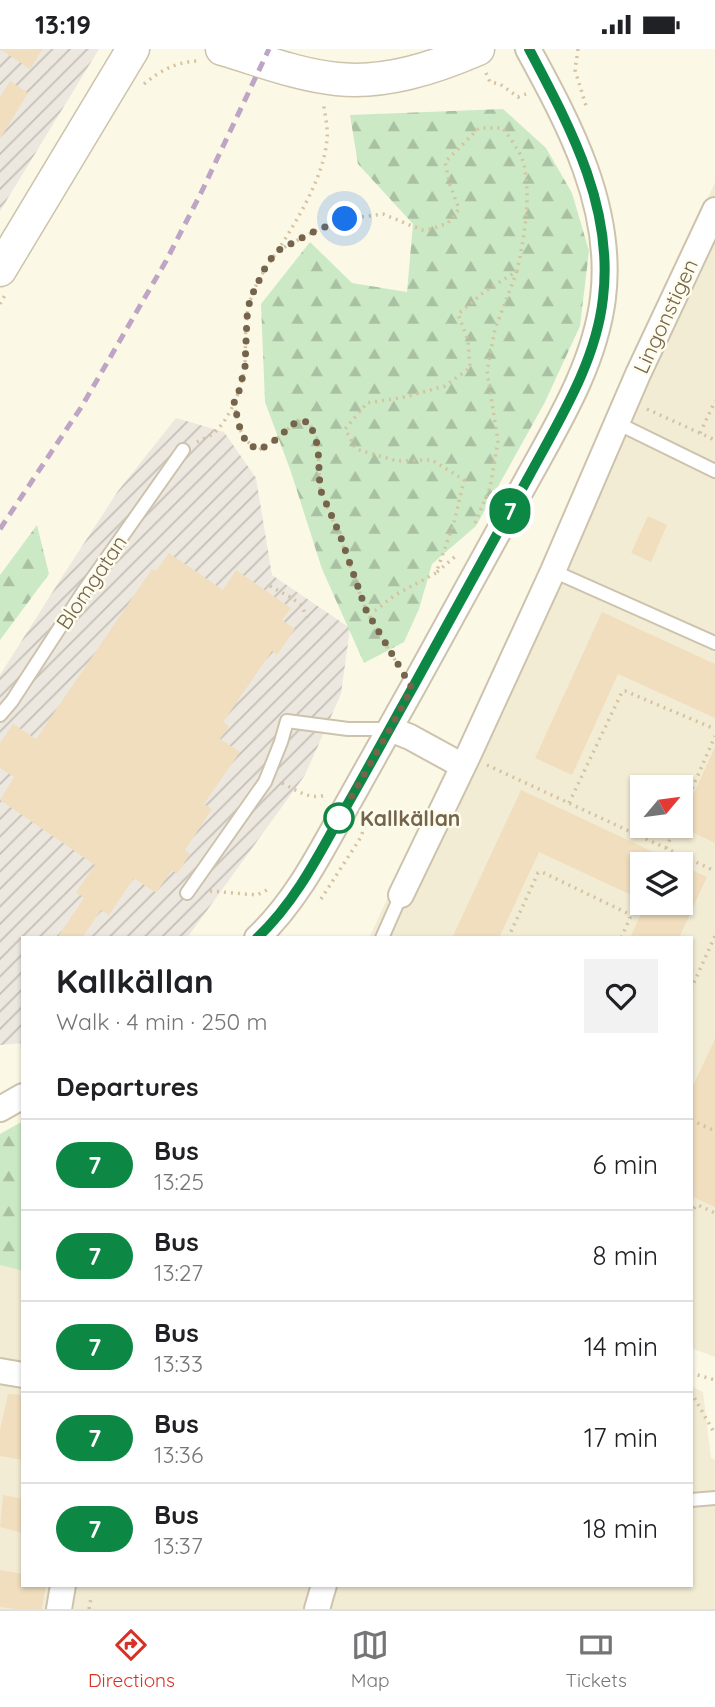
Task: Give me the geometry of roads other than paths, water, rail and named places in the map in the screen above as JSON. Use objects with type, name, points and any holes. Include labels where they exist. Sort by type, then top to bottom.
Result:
[{"type":"street","points":[[0,271],[133,49]]},
{"type":"street","points":[[222,49],[295,71],[336,79],[367,80],[420,70],[478,49]]},
{"type":"street","points":[[259,936],[288,904],[307,876],[545,446],[589,356],[603,300],[604,248],[600,218],[575,139],[528,49]]},
{"type":"street","name":"Lingonstigen","points":[[401,895],[471,761],[617,423],[715,210]]},
{"type":"street","points":[[390,729],[471,761]]},
{"type":"street","points":[[0,1108],[21,1097]]},
{"type":"street","points":[[0,1371],[21,1375]]},
{"type":"street","points":[[60,1609],[63,1587]]},
{"type":"street","points":[[317,1609],[323,1587]]},
{"type":"lane","points":[[617,423],[715,471]]},
{"type":"lane","name":"Blomgatan","points":[[0,715],[12,701],[83,591],[184,450]]},
{"type":"lane","points":[[553,571],[715,643]]},
{"type":"lane","points":[[187,893],[265,782],[287,721],[348,729],[390,729]]},
{"type":"lane","name":"Lingonstigen","points":[[383,936],[401,895]]},
{"type":"lane","points":[[693,1500],[715,1498]]},
{"type":"railway","points":[[0,529],[82,406],[166,261],[269,49]]},
{"type":"place","name":"Kallkällan","points":[[339,818]]}]
